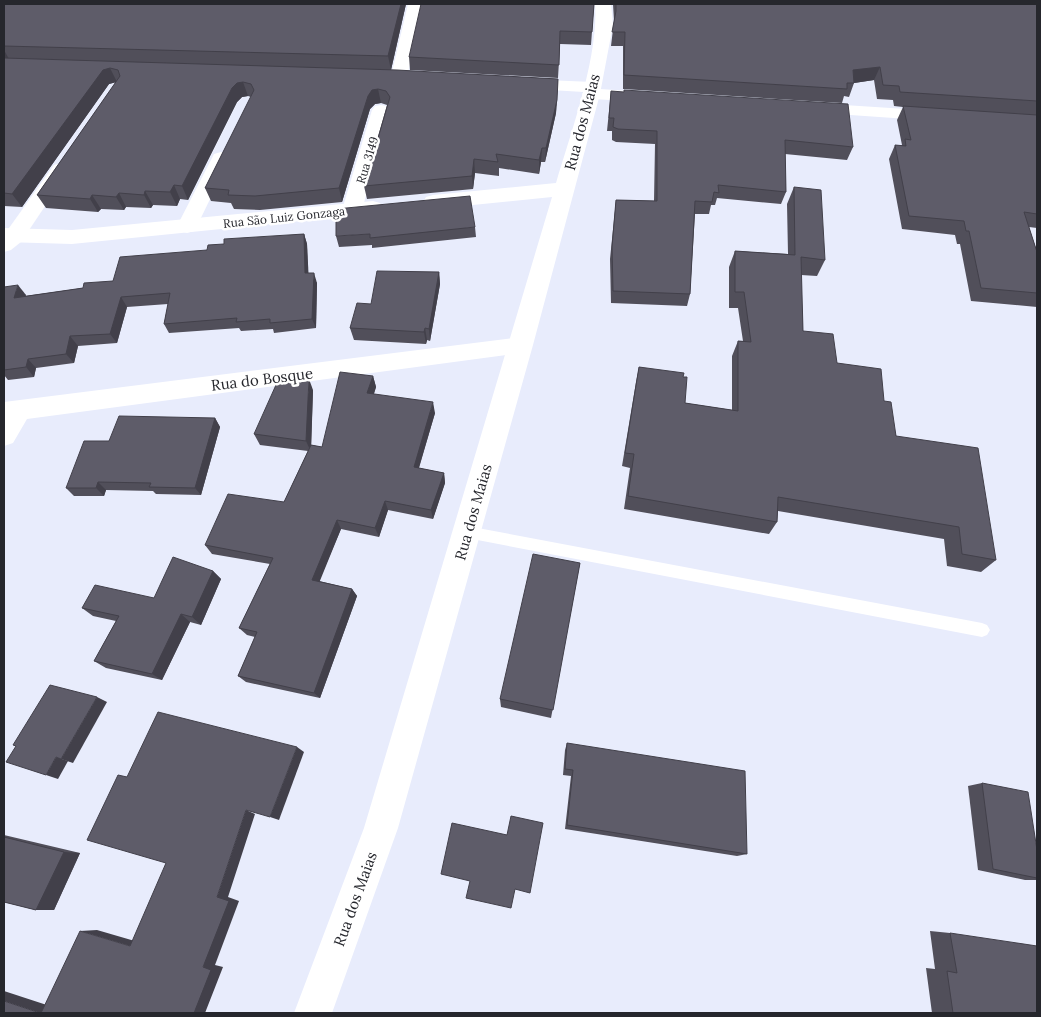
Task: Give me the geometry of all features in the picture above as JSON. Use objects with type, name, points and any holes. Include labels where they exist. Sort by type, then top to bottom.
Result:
[{"type":"street","points":[[399,77],[416,4]]},
{"type":"street","name":"Rua dos Maias","points":[[313,1013],[381,828],[521,345],[592,90],[605,25],[603,4]]},
{"type":"street","points":[[352,76],[418,78]]},
{"type":"street","points":[[506,83],[661,98]]},
{"type":"street","points":[[799,107],[958,117]]},
{"type":"street","name":"Rua 3149","points":[[352,210],[382,110]]},
{"type":"street","points":[[187,226],[231,138]]},
{"type":"street","points":[[7,239],[73,151]]},
{"type":"street","name":"Rua São Luiz Gonzaga","points":[[7,239],[72,238],[564,189]]},
{"type":"street","name":"Rua do Bosque","points":[[12,411],[521,345]]},
{"type":"street","points":[[4,436],[12,411]]},
{"type":"lane","points":[[467,532],[982,630]]},
{"type":"building","points":[[4,4],[401,4],[388,56],[4,46]]},
{"type":"building","points":[[421,4],[594,4],[592,32],[560,31],[559,65],[409,57]]},
{"type":"building","points":[[616,4],[1037,4],[1037,101],[900,92],[899,86],[883,85],[880,67],[853,70],[854,83],[847,83],[847,89],[624,75],[625,32],[612,32]]},
{"type":"building","points":[[4,58],[397,70],[558,79],[557,100],[546,148],[542,148],[539,160],[496,154],[498,162],[474,159],[472,176],[364,186],[390,97],[386,91],[372,90],[368,96],[339,188],[255,196],[228,195],[229,190],[205,188],[254,90],[251,84],[237,83],[232,88],[182,186],[174,185],[170,192],[145,191],[144,195],[119,193],[116,197],[92,195],[90,199],[37,195],[120,76],[118,70],[110,68],[103,70],[12,194],[4,193]]},
{"type":"building","points":[[624,90],[848,104],[853,147],[785,140],[786,192],[718,185],[719,193],[714,192],[712,202],[695,201],[690,294],[613,291],[612,247],[616,200],[657,201],[657,131],[618,129],[613,127],[614,118],[609,118],[611,91],[624,92]]},
{"type":"building","points":[[903,106],[1037,115],[1037,214],[1024,212],[1037,252],[1037,293],[981,288],[969,231],[966,231],[964,221],[909,216],[895,145],[906,146],[905,139],[911,140]]},
{"type":"building","points":[[794,187],[821,190],[825,260],[801,257],[803,331],[833,334],[837,363],[881,369],[884,401],[891,402],[896,436],[978,448],[996,560],[962,554],[959,527],[778,497],[777,522],[628,496],[634,454],[625,453],[639,367],[684,373],[683,377],[687,377],[685,403],[738,411],[738,341],[751,342],[744,292],[735,292],[735,251],[795,255]]},
{"type":"building","points":[[470,196],[475,227],[370,238],[370,234],[336,236],[336,209]]},
{"type":"building","points":[[304,234],[305,273],[314,273],[312,319],[270,323],[270,319],[236,322],[237,318],[164,324],[170,293],[121,297],[110,334],[70,336],[66,354],[28,359],[26,367],[4,370],[4,287],[18,285],[14,298],[83,288],[84,283],[113,281],[120,257],[207,250],[208,245],[224,244],[224,239]]},
{"type":"building","points":[[377,271],[439,272],[429,329],[425,328],[424,332],[350,328],[357,303],[371,304]]},
{"type":"building","points":[[340,372],[373,376],[367,393],[433,402],[414,467],[444,473],[431,510],[385,501],[375,528],[337,520],[312,580],[352,589],[314,693],[238,676],[257,632],[239,628],[273,558],[205,545],[228,494],[284,502],[311,445],[322,447]]},
{"type":"building","points":[[280,376],[309,379],[306,441],[254,434]]},
{"type":"building","points":[[119,416],[215,418],[195,488],[149,487],[151,483],[98,482],[96,488],[66,488],[84,441],[109,441]]},
{"type":"building","points":[[533,554],[580,563],[553,710],[500,699]]},
{"type":"building","points":[[173,557],[213,571],[192,617],[181,614],[152,674],[94,661],[119,616],[82,608],[95,585],[154,598]]},
{"type":"building","points":[[50,685],[97,697],[61,759],[56,757],[46,775],[6,762],[16,746],[13,745]]},
{"type":"building","points":[[158,712],[297,747],[270,817],[246,810],[217,897],[229,901],[203,967],[211,970],[194,1013],[41,1013],[80,931],[130,946],[166,863],[87,840],[118,775],[127,777]]},
{"type":"building","points":[[567,743],[745,771],[747,854],[567,825],[573,770],[565,769]]},
{"type":"building","points":[[982,783],[1028,792],[1037,850],[1037,878],[993,869]]},
{"type":"building","points":[[511,816],[543,823],[530,893],[515,889],[511,908],[466,898],[470,881],[441,874],[452,823],[507,835]]},
{"type":"building","points":[[4,837],[64,852],[36,910],[4,902]]},
{"type":"building","points":[[950,933],[1037,946],[1037,1013],[953,1013],[947,971],[957,973]]},
{"type":"building","points":[[4,1001],[40,1013],[4,1013]]}]
